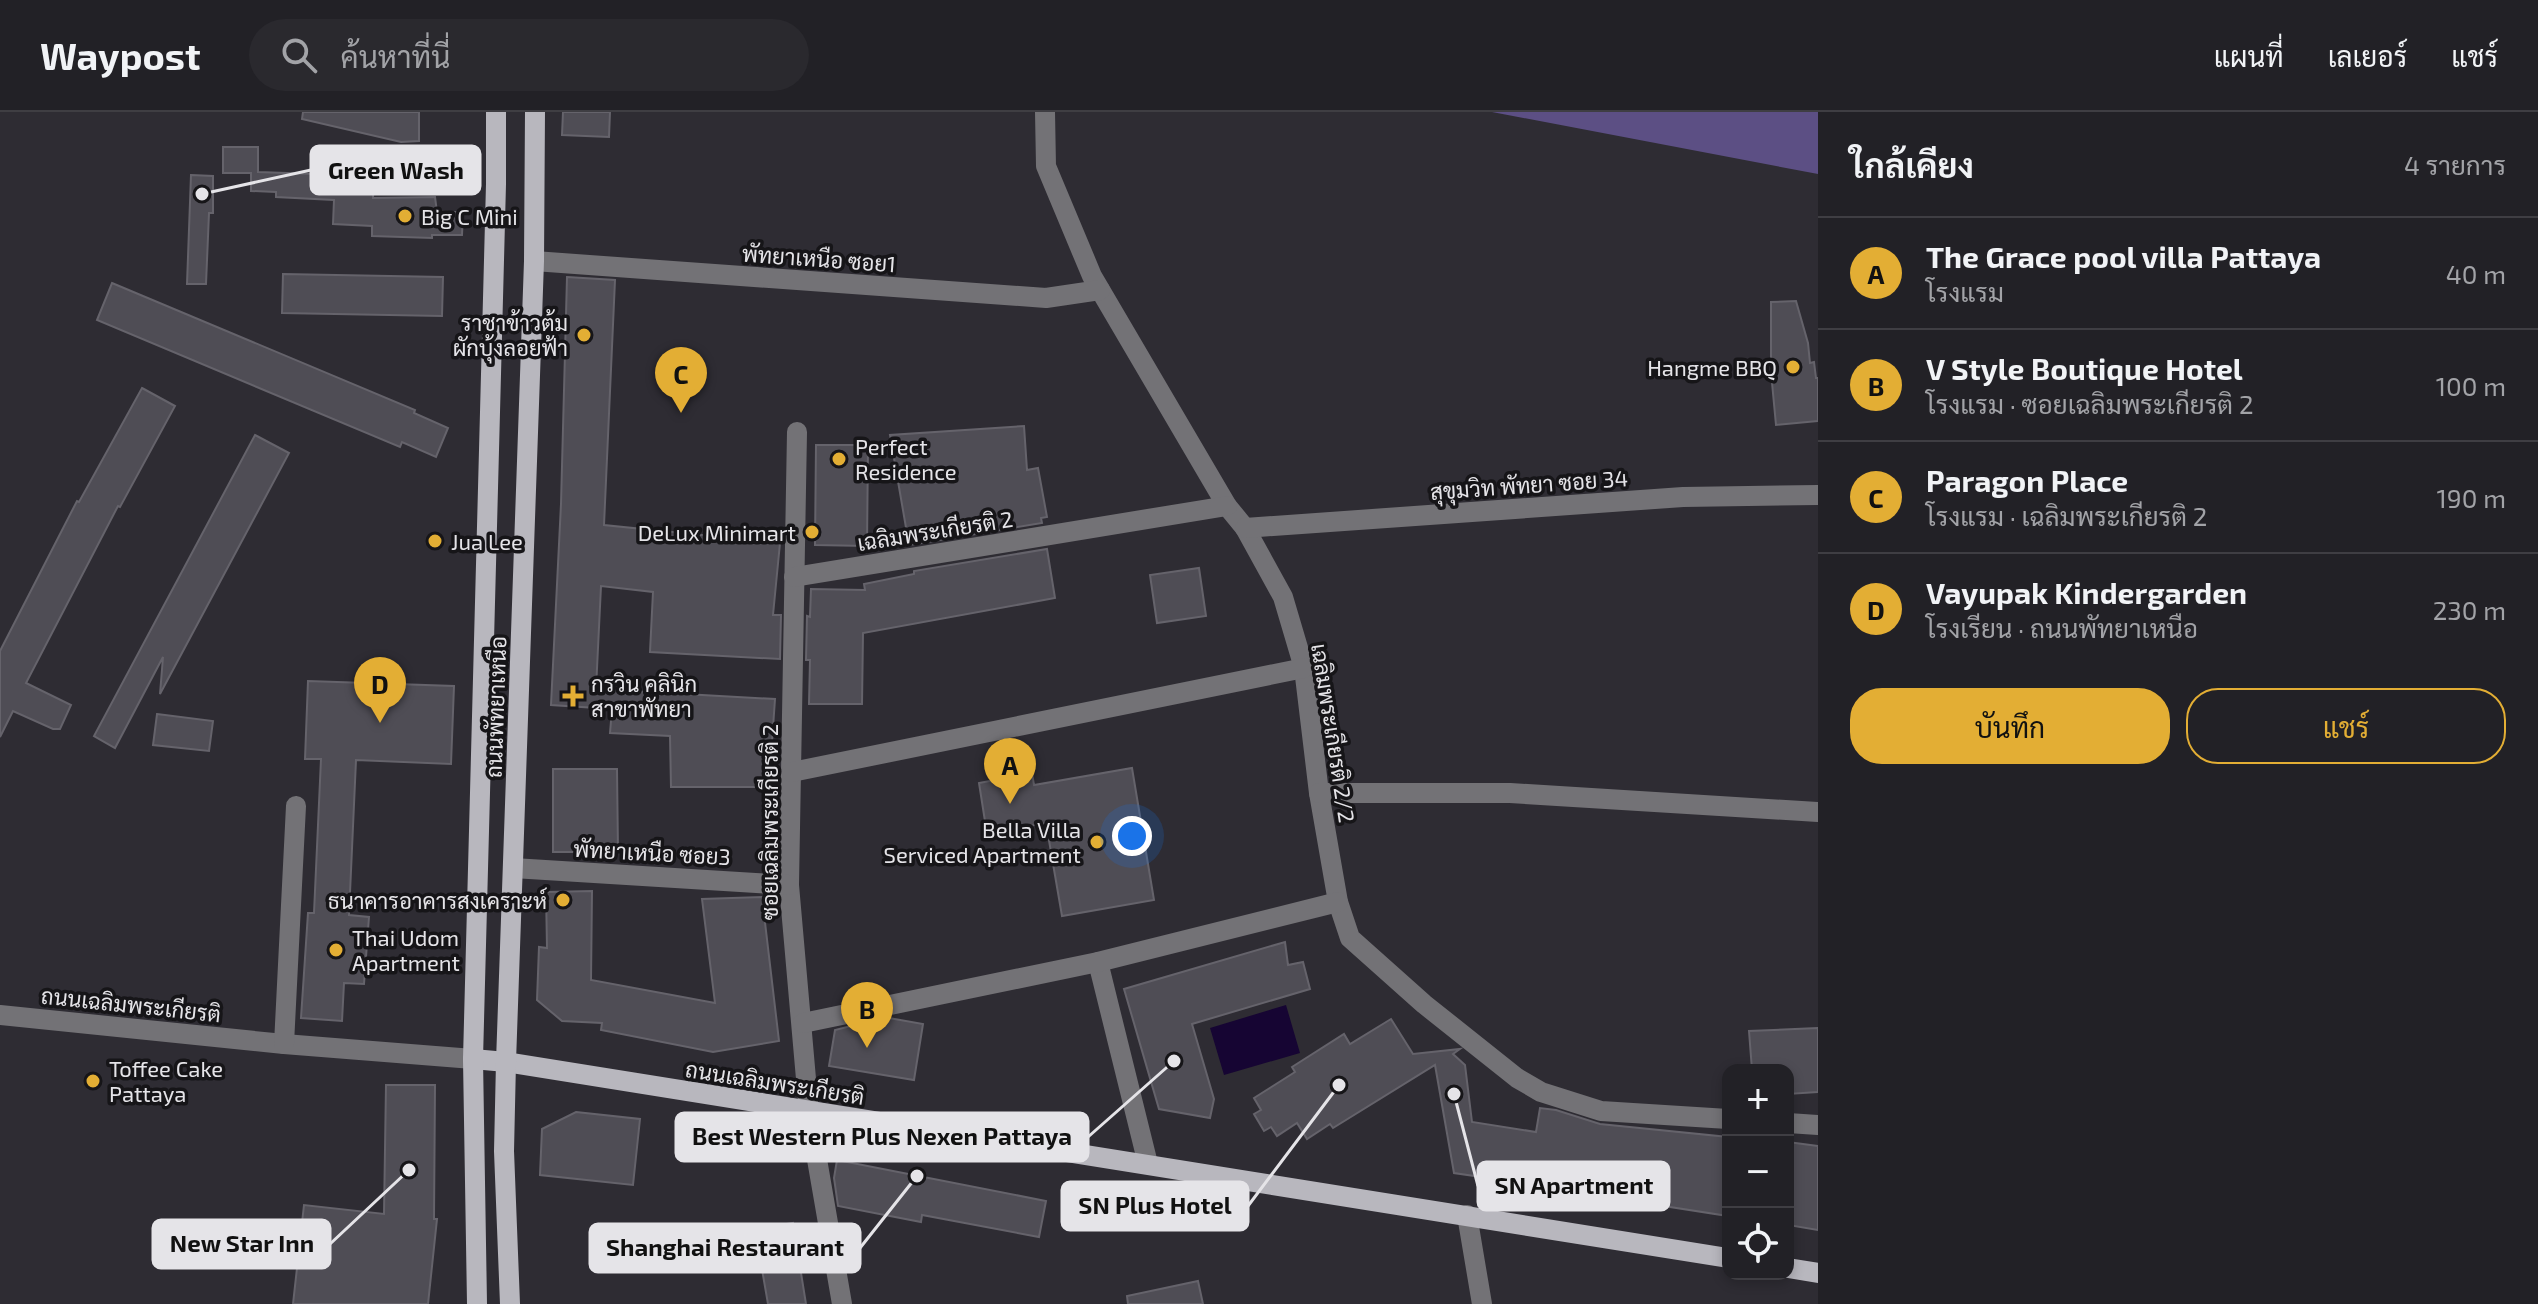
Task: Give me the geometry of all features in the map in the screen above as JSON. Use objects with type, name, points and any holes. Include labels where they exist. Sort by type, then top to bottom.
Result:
[{"type":"main road","name":"ถนนพัทยาเหนือ","points":[[477,1304],[473,1059],[496,112]]},
{"type":"main road","name":"ถนนพัทยาเหนือ","points":[[510,1304],[504,1151],[534,261],[535,112]]},
{"type":"main road","name":"ถนนเฉลิมพระเกียรติ","points":[[473,1059],[1722,1257]]},
{"type":"main road","points":[[1794,1269],[1818,1273]]},
{"type":"street","name":"เฉลิมพระเกียรติ 2/2","points":[[1045,112],[1046,166],[1100,290],[1227,506],[1245,528],[1283,597],[1304,668],[1319,793],[1338,902],[1350,938],[1436,1013],[1517,1078],[1541,1092],[1601,1111],[1722,1119]]},
{"type":"street","name":"พัทยาเหนือ ซอย1","points":[[534,261],[1046,298],[1100,290]]},
{"type":"street","points":[[794,577],[797,432]]},
{"type":"street","name":"สุขุมวิท พัทยา ซอย 34","points":[[1245,528],[1683,497],[1818,495]]},
{"type":"street","name":"เฉลิมพระเกียรติ 2","points":[[794,577],[1227,506]]},
{"type":"street","name":"ซอยเฉลิมพระเกียรติ 2","points":[[794,577],[789,885],[809,1113],[842,1304]]},
{"type":"street","points":[[792,772],[1304,668]]},
{"type":"street","points":[[1319,793],[1510,793],[1818,812]]},
{"type":"street","points":[[284,1044],[296,806]]},
{"type":"street","name":"พัทยาเหนือ ซอย3","points":[[513,868],[789,885]]},
{"type":"street","points":[[803,1023],[1098,962],[1338,902]]},
{"type":"street","points":[[1098,962],[1148,1164]]},
{"type":"street","name":"ถนนเฉลิมพระเกียรติ","points":[[0,1015],[284,1044],[473,1059]]},
{"type":"street","points":[[1794,1123],[1818,1125]]},
{"type":"street","points":[[1467,1215],[1482,1304]]},
{"type":"shaded area","points":[[1492,112],[1818,112],[1818,174]]},
{"type":"shaded area","points":[[1286,1005],[1300,1053],[1224,1075],[1210,1028]]},
{"type":"building","points":[[303,112],[419,112],[419,141],[401,142],[302,119]]},
{"type":"building","points":[[563,112],[610,112],[609,137],[562,135]]},
{"type":"building","points":[[223,147],[258,147],[258,172],[374,176],[373,198],[435,197],[437,212],[463,212],[462,235],[432,235],[432,238],[372,236],[372,226],[333,224],[334,200],[276,197],[276,192],[251,191],[251,173],[223,173]]},
{"type":"building","points":[[191,175],[213,176],[206,284],[187,284]]},
{"type":"building","points":[[283,274],[443,277],[442,316],[282,313]]},
{"type":"building","points":[[567,277],[615,280],[604,525],[780,543],[773,615],[781,615],[780,659],[650,652],[653,592],[601,586],[596,689],[775,699],[772,742],[765,742],[766,787],[671,787],[670,736],[610,733],[612,709],[551,705],[561,504]]},
{"type":"building","points":[[112,283],[415,410],[414,413],[448,428],[436,457],[402,442],[400,447],[97,320]]},
{"type":"building","name":"Hangme BBQ","points":[[1796,301],[1808,343],[1810,363],[1814,362],[1818,378],[1818,421],[1776,425],[1771,372],[1771,302]]},
{"type":"building","points":[[142,388],[175,406],[118,506],[26,683],[71,705],[60,729],[53,729],[13,711],[0,737],[0,651],[77,501]]},
{"type":"building","points":[[1024,426],[1027,470],[1038,468],[1047,517],[1041,518],[1042,523],[909,545],[890,435]]},
{"type":"building","points":[[255,435],[289,453],[160,694],[163,657],[115,748],[94,736]]},
{"type":"building","points":[[816,445],[868,445],[867,546],[815,545]]},
{"type":"building","points":[[1047,549],[1055,598],[863,633],[862,704],[809,704],[810,660],[806,660],[811,589],[865,590],[864,584],[914,574],[914,571]]},
{"type":"building","points":[[1199,568],[1206,616],[1157,623],[1150,575]]},
{"type":"building","points":[[308,681],[454,686],[451,764],[356,760],[349,915],[369,917],[364,984],[344,983],[342,1021],[301,1018],[308,913],[314,913],[321,759],[305,759]]},
{"type":"building","points":[[157,714],[213,721],[209,751],[153,745]]},
{"type":"building","name":"Bella Villa Serviced Apartment","points":[[1132,768],[1154,900],[1062,916],[1046,823],[987,834],[979,783],[1032,773],[1034,785]]},
{"type":"building","points":[[553,769],[617,769],[618,852],[553,852]]},
{"type":"building","points":[[592,891],[591,980],[715,1003],[702,899],[762,897],[779,1041],[713,1052],[601,1030],[602,1023],[562,1021],[537,1000],[539,947],[547,948],[546,892]]},
{"type":"building","points":[[1285,942],[1288,965],[1303,962],[1310,989],[1192,1024],[1214,1099],[1210,1118],[1159,1109],[1124,989]]},
{"type":"building","points":[[889,1018],[923,1024],[914,1080],[829,1066],[835,1030],[851,1026],[862,1028],[862,1024]]},
{"type":"building","points":[[1391,1019],[1413,1054],[1460,1049],[1453,1054],[1465,1065],[1472,1122],[1536,1132],[1540,1108],[1600,1124],[1722,1136],[1722,1215],[1567,1191],[1566,1196],[1528,1189],[1529,1184],[1454,1173],[1435,1065],[1333,1128],[1330,1124],[1307,1139],[1297,1123],[1277,1136],[1271,1127],[1264,1131],[1254,1114],[1261,1110],[1254,1098],[1295,1072],[1292,1067],[1344,1034],[1350,1044]]},
{"type":"building","points":[[1818,1028],[1818,1092],[1794,1094],[1794,1064],[1752,1064],[1749,1031]]},
{"type":"building","points":[[386,1085],[435,1085],[434,1219],[437,1219],[428,1304],[293,1304],[304,1205],[384,1214]]},
{"type":"building","points":[[576,1112],[640,1119],[633,1185],[540,1175],[542,1129]]},
{"type":"building","points":[[1794,1143],[1818,1146],[1818,1230],[1794,1226]]},
{"type":"building","points":[[837,1160],[1046,1201],[1039,1237],[922,1215],[921,1222],[838,1206],[834,1178]]},
{"type":"building","points":[[793,1223],[806,1304],[768,1304],[755,1229]]},
{"type":"building","points":[[1198,1281],[1203,1304],[1128,1304],[1127,1296]]},
{"type":"place","name":"Green Wash","points":[[202,194]]},
{"type":"place","name":"Big C Mini","points":[[405,216]]},
{"type":"place","name":"ราชาข้าวต้ม ผักบุ้งลอยฟ้า","points":[[584,335]]},
{"type":"place","name":"Hangme BBQ","points":[[1793,367]]},
{"type":"place","name":"Paragon Place","points":[[681,413]]},
{"type":"place","name":"Perfect Residence","points":[[839,459]]},
{"type":"place","name":"DeLux Minimart","points":[[812,532]]},
{"type":"place","name":"Jua Lee","points":[[435,541]]},
{"type":"place","name":"กรวิน คลินิก สาขาพัทยา","points":[[573,696]]},
{"type":"place","name":"Vayupak Kindergarden","points":[[380,723]]},
{"type":"place","name":"The Grace pool villa Pattaya","points":[[1010,804]]},
{"type":"place","name":"Bella Villa Serviced Apartment","points":[[1097,842]]},
{"type":"place","name":"ธนาคารอาคารสงเคราะห์","points":[[563,900]]},
{"type":"place","name":"Thai Udom Apartment","points":[[336,950]]},
{"type":"place","name":"V Style Boutique Hotel","points":[[867,1048]]},
{"type":"place","name":"Best Western Plus Nexen Pattaya","points":[[1174,1061]]},
{"type":"place","name":"Toffee Cake Pattaya","points":[[93,1081]]},
{"type":"place","name":"SN Plus Hotel","points":[[1339,1085]]},
{"type":"place","name":"SN Apartment","points":[[1454,1094]]},
{"type":"place","name":"New Star Inn","points":[[409,1170]]},
{"type":"place","name":"Shanghai Restaurant","points":[[917,1176]]}]
